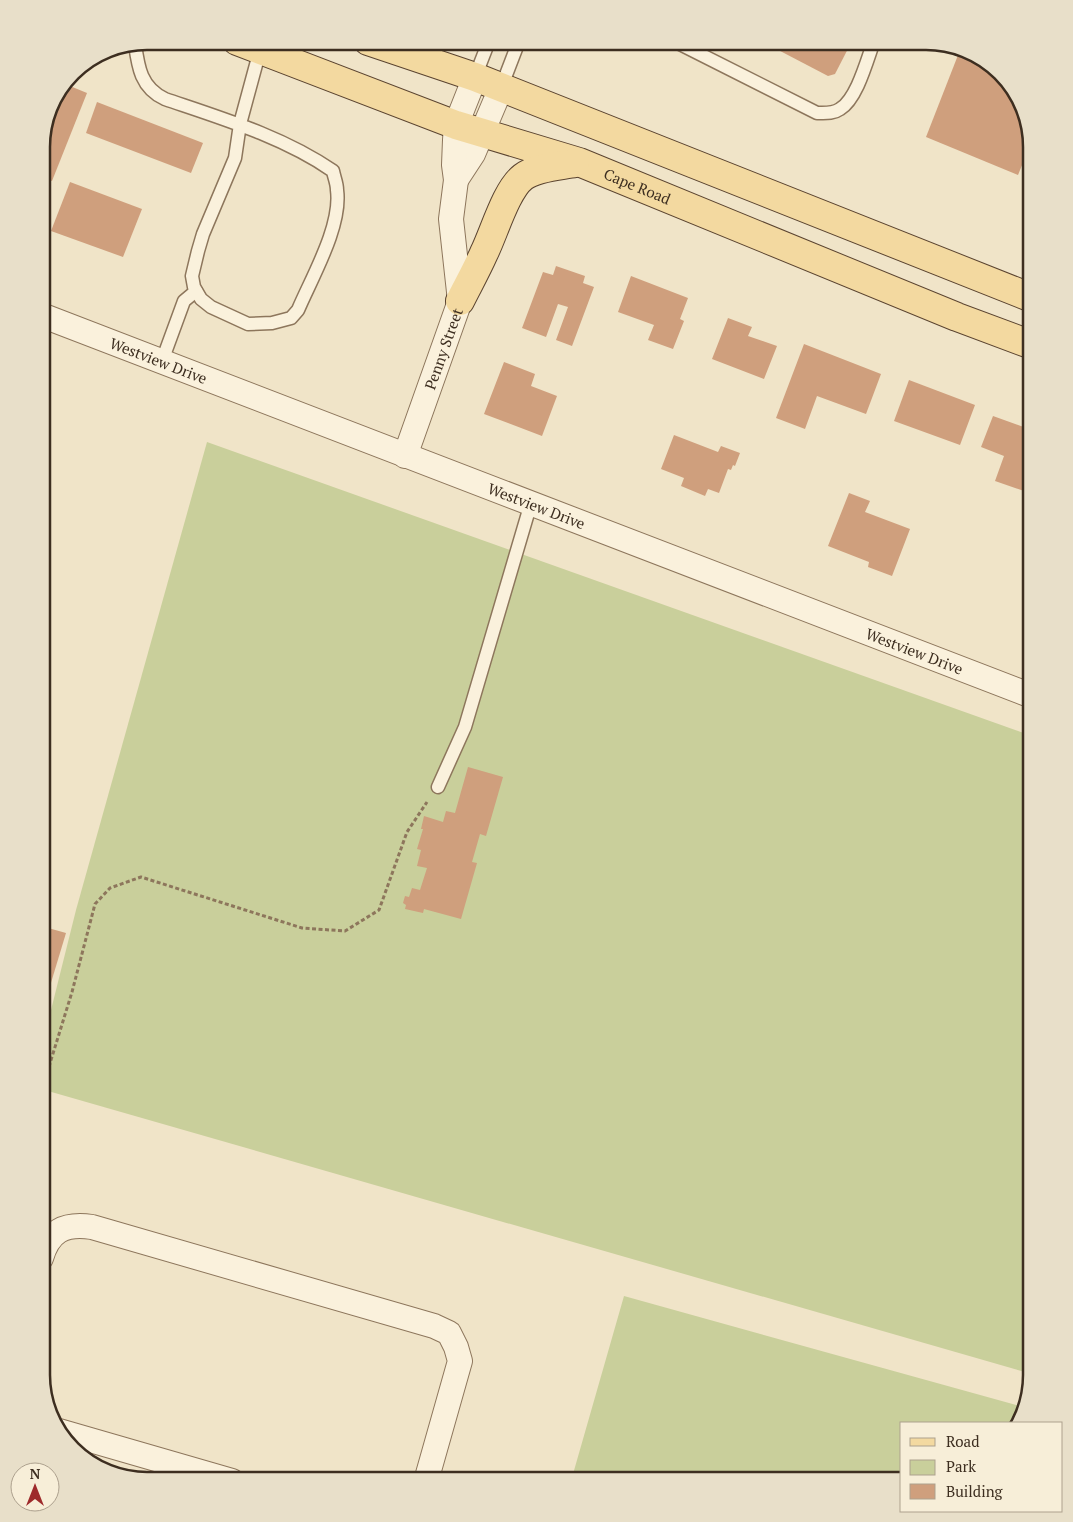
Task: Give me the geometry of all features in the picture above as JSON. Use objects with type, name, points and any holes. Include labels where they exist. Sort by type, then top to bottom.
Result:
[{"type":"main road","name":"Cape Road","points":[[259,50],[456,125],[579,162],[957,317],[1023,342]]},
{"type":"main road","points":[[395,50],[475,77],[1023,294]]},
{"type":"main road","points":[[460,302],[484,254],[506,201],[516,185],[523,177],[535,171],[579,162]]},
{"type":"street","name":"Penny Street","points":[[405,456],[460,302],[451,219],[456,180],[454,155],[456,125],[475,77]]},
{"type":"street","name":"Penny Street","points":[[456,180],[473,154],[501,88]]},
{"type":"street","name":"Westview Drive","points":[[50,319],[1023,693]]},
{"type":"street","points":[[50,1238],[53,1234],[66,1228],[92,1227],[434,1326],[449,1333],[460,1361],[429,1472]]},
{"type":"street","points":[[70,1434],[204,1472]]},
{"type":"lane","points":[[135,51],[137,65],[144,82],[154,94],[240,124],[318,161],[333,171],[338,191],[335,218],[329,240],[298,310],[291,318],[272,323],[248,324],[210,307],[201,299],[196,291],[192,276],[203,234],[235,158],[240,124],[248,50]]},
{"type":"lane","points":[[475,77],[486,50]]},
{"type":"lane","points":[[501,88],[515,50]]},
{"type":"lane","points":[[692,50],[817,113],[830,113],[845,106],[854,94],[871,50]]},
{"type":"lane","points":[[162,361],[184,302],[196,291]]},
{"type":"lane","points":[[438,787],[465,727],[531,503]]},
{"type":"path","points":[[50,1067],[95,904],[110,888],[141,876],[302,928],[345,931],[379,910],[407,832],[438,787]]},
{"type":"green space","points":[[207,442],[1023,733],[1023,1371],[50,1092],[50,1014],[76,910]]},
{"type":"green space","points":[[624,1296],[1018,1406],[1011,1422],[900,1422],[900,1472],[574,1472]]},
{"type":"building","points":[[778,50],[847,50],[835,74],[828,76]]},
{"type":"building","points":[[958,55],[980,66],[1007,93],[1020,122],[1023,163],[1018,175],[926,137]]},
{"type":"building","points":[[71,87],[87,93],[52,181],[50,180],[50,141],[53,122],[57,110]]},
{"type":"building","points":[[97,102],[203,143],[191,173],[86,133]]},
{"type":"building","points":[[70,182],[142,209],[123,257],[51,231]]},
{"type":"building","points":[[556,266],[585,276],[583,283],[594,287],[572,346],[556,340],[568,307],[558,304],[546,337],[522,328],[543,272],[553,275]]},
{"type":"building","points":[[631,276],[688,298],[680,319],[684,321],[673,349],[648,340],[654,325],[618,312]]},
{"type":"building","points":[[728,318],[752,327],[748,336],[777,346],[764,379],[712,359]]},
{"type":"building","points":[[804,344],[881,374],[866,414],[817,396],[805,429],[776,418]]},
{"type":"building","points":[[504,362],[535,374],[531,386],[557,396],[542,436],[484,414]]},
{"type":"building","points":[[909,380],[975,405],[960,445],[894,421]]},
{"type":"building","points":[[993,416],[1023,427],[1023,491],[995,481],[1004,456],[981,447]]},
{"type":"building","points":[[674,435],[718,452],[721,446],[740,453],[735,466],[733,465],[731,470],[728,469],[719,493],[708,489],[705,496],[681,486],[684,478],[661,469]]},
{"type":"building","points":[[849,493],[870,501],[865,512],[910,529],[892,576],[868,567],[869,562],[828,546]]},
{"type":"building","points":[[468,767],[503,777],[486,836],[480,834],[472,862],[477,863],[461,919],[424,909],[423,913],[405,909],[406,905],[403,903],[405,896],[409,897],[412,888],[420,890],[427,868],[417,866],[421,850],[417,849],[423,829],[421,829],[424,816],[443,822],[446,811],[455,813]]},
{"type":"building","points":[[50,929],[66,933],[50,986]]}]
